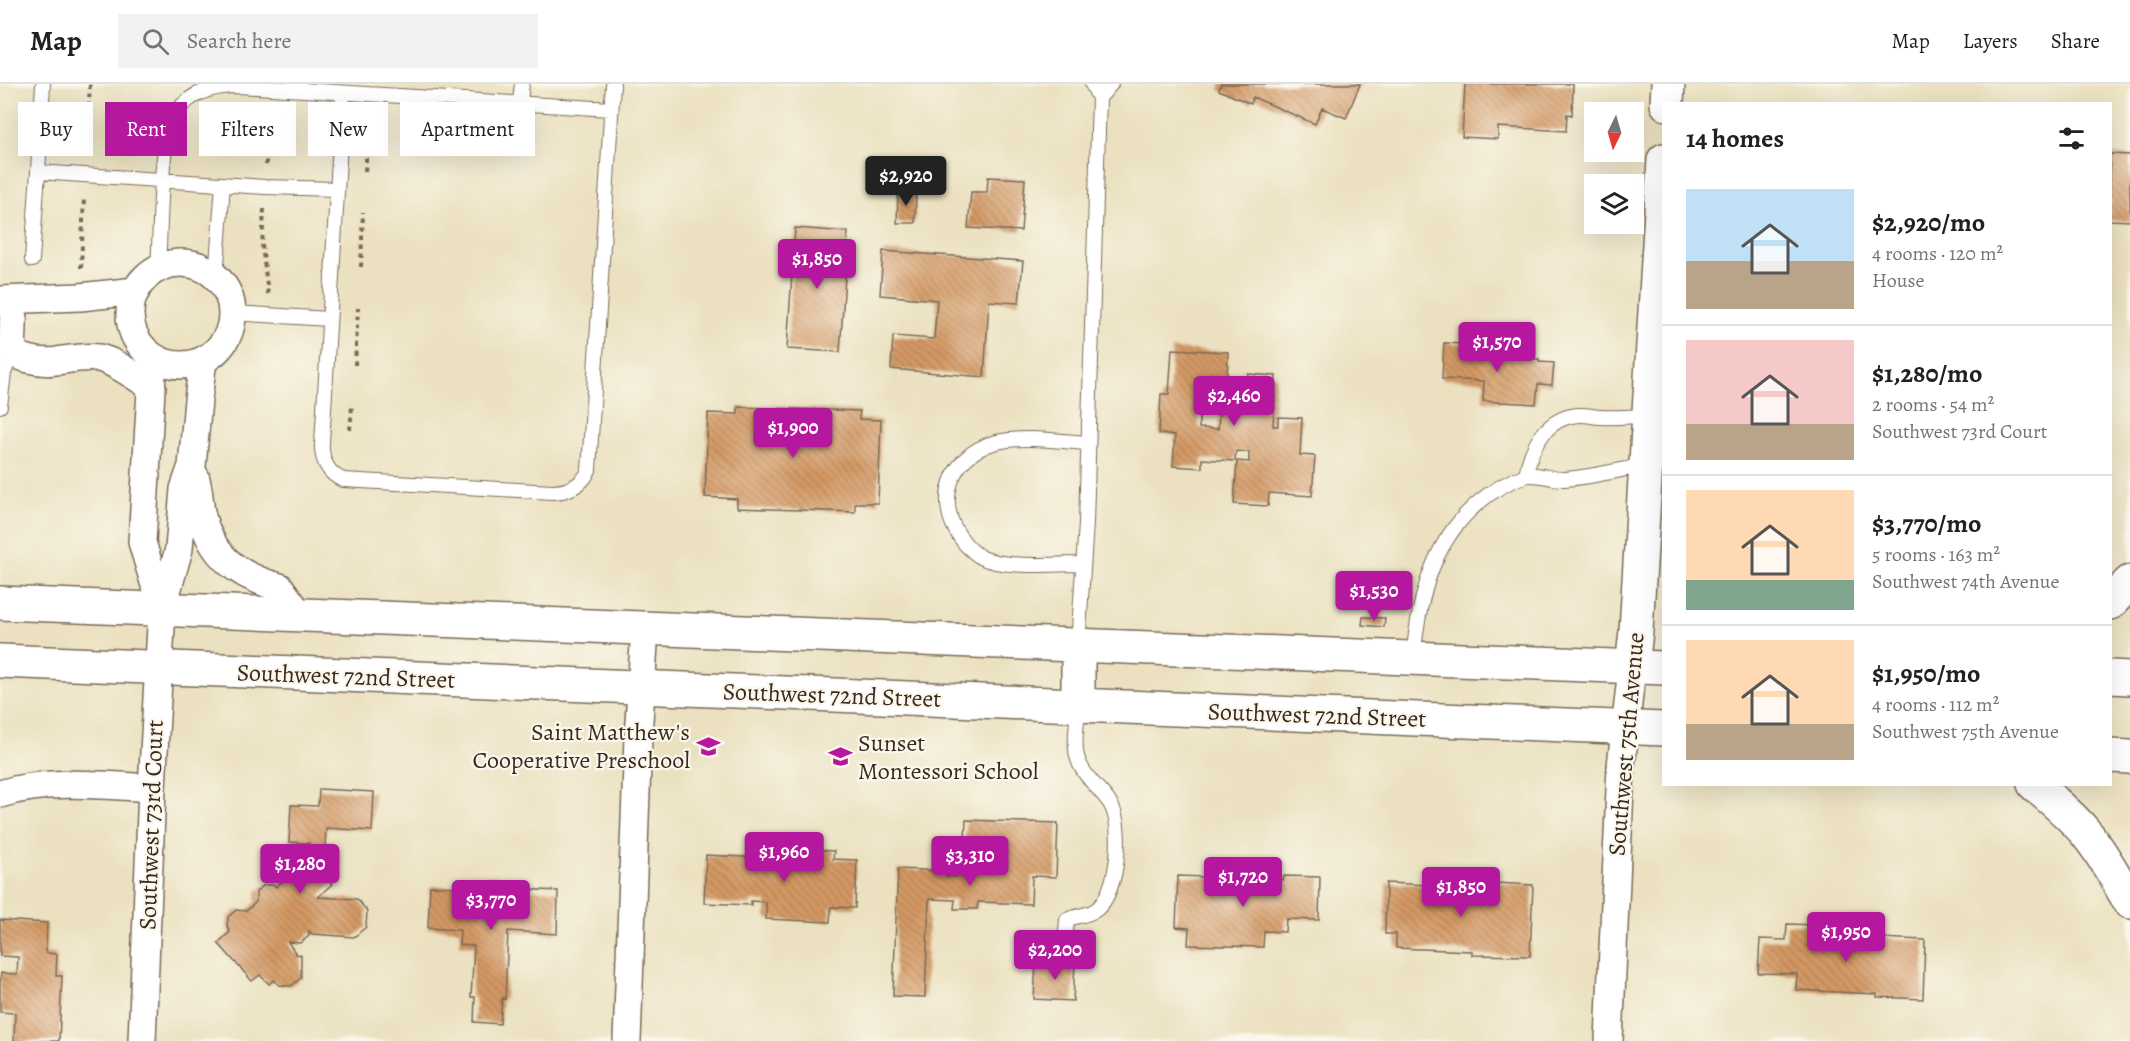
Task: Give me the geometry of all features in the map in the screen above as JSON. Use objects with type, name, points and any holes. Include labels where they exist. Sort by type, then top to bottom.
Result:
[{"type":"main road","points":[[1667,102],[1668,84]]},
{"type":"main road","name":"Southwest 75th Avenue","points":[[1648,668],[1636,631],[1662,194]]},
{"type":"main road","points":[[2112,601],[2130,582]]},
{"type":"main road","points":[[0,603],[1648,668]]},
{"type":"main road","points":[[1078,645],[1078,705]]},
{"type":"main road","name":"Southwest 72nd Street","points":[[0,662],[1662,729]]},
{"type":"main road","points":[[2112,677],[2130,678]]},
{"type":"main road","points":[[2112,756],[2130,757]]},
{"type":"main road","points":[[2036,786],[2064,809],[2086,832],[2130,902]]},
{"type":"street","points":[[173,264],[188,264],[203,268],[216,277],[228,293],[233,313],[231,328],[225,341],[216,352],[204,360],[178,365],[165,363],[153,357],[137,339],[132,327],[131,303],[145,278],[158,269],[173,264]]},
{"type":"street","points":[[136,291],[80,297],[7,300],[6,350],[42,362],[72,358],[99,358],[152,387]]},
{"type":"street","points":[[153,357],[142,542],[162,609]]},
{"type":"street","points":[[162,609],[179,549],[184,489],[192,466],[204,360]]},
{"type":"street","points":[[192,466],[200,490],[205,527],[218,551],[239,572],[263,583],[280,587],[300,615]]},
{"type":"street","name":"Southwest 73rd Court","points":[[142,1041],[157,668],[162,609]]},
{"type":"street","points":[[627,1041],[638,737],[645,629]]},
{"type":"street","name":"Southwest 75th Avenue","points":[[1609,1041],[1621,766],[1625,727],[1648,668]]},
{"type":"street","points":[[0,794],[35,786],[68,784],[152,788]]},
{"type":"lane","points":[[32,260],[43,84]]},
{"type":"lane","points":[[158,269],[166,142],[172,121],[191,98],[204,90],[220,86],[238,86],[520,102],[522,84]]},
{"type":"lane","points":[[343,93],[321,450],[328,468],[337,478],[358,481],[552,492],[567,490],[587,476],[592,450],[613,84]]},
{"type":"lane","points":[[1078,645],[1088,443],[1099,98],[1092,84]]},
{"type":"lane","points":[[1099,98],[1111,84]]},
{"type":"lane","points":[[535,103],[611,109]]},
{"type":"lane","points":[[38,172],[336,189]]},
{"type":"lane","points":[[216,277],[223,184]]},
{"type":"lane","points":[[233,313],[329,319]]},
{"type":"lane","points":[[0,406],[6,350]]},
{"type":"lane","points":[[1526,475],[1529,457],[1537,442],[1547,429],[1563,418],[1581,415],[1649,416]]},
{"type":"lane","points":[[1083,564],[986,560],[966,546],[951,525],[946,502],[954,471],[968,456],[992,444],[1020,440],[1088,443]]},
{"type":"lane","points":[[1413,659],[1416,623],[1437,557],[1445,539],[1474,505],[1497,489],[1526,475],[1562,479],[1646,465]]},
{"type":"lane","points":[[1065,943],[1067,920],[1087,915],[1098,909],[1108,896],[1115,871],[1118,826],[1112,806],[1085,773],[1077,757],[1078,705]]},
{"type":"path","points":[[90,84],[86,153],[96,154]]},
{"type":"path","points":[[266,170],[267,156]]},
{"type":"path","points":[[365,171],[366,156]]},
{"type":"path","points":[[81,272],[84,197],[93,198]]},
{"type":"path","points":[[264,208],[262,244],[268,295]]},
{"type":"path","points":[[360,267],[363,212]]},
{"type":"path","points":[[355,366],[358,308]]},
{"type":"path","points":[[350,430],[352,405]]},
{"type":"building","points":[[1221,84],[1360,84],[1346,118],[1322,108],[1315,124],[1253,97],[1251,104],[1219,90]]},
{"type":"building","points":[[1465,84],[1573,84],[1572,115],[1567,114],[1566,131],[1498,127],[1498,139],[1462,137]]},
{"type":"building","points":[[2112,154],[2130,155],[2130,221],[2112,220]]},
{"type":"building","points":[[988,177],[1025,179],[1021,231],[968,228],[971,192],[987,192]]},
{"type":"building","points":[[898,190],[916,191],[915,223],[897,223]]},
{"type":"building","points":[[795,228],[848,232],[840,352],[787,349]]},
{"type":"building","points":[[883,251],[1023,261],[1019,303],[989,301],[984,377],[891,369],[893,336],[934,339],[937,300],[880,295]]},
{"type":"building","points":[[1444,343],[1483,345],[1482,356],[1539,359],[1539,362],[1554,363],[1552,385],[1538,384],[1536,404],[1483,401],[1484,381],[1442,379]]},
{"type":"building","points":[[1172,349],[1228,352],[1227,377],[1247,379],[1248,374],[1276,376],[1273,426],[1278,426],[1278,417],[1302,418],[1300,455],[1315,456],[1312,496],[1269,493],[1268,506],[1234,504],[1237,461],[1249,462],[1249,452],[1236,451],[1235,461],[1202,459],[1202,468],[1173,466],[1175,435],[1159,434],[1161,394],[1169,394]],"holes":[[[1199,413],[1219,414],[1218,429],[1199,428]]]},
{"type":"building","points":[[738,407],[860,411],[859,419],[881,420],[878,503],[855,503],[855,512],[737,508],[737,499],[705,497],[708,413],[738,414]]},
{"type":"building","points":[[1363,617],[1385,618],[1384,627],[1362,625]]},
{"type":"building","points":[[319,789],[374,792],[372,831],[326,828],[325,846],[330,846],[329,862],[325,862],[324,875],[332,884],[318,897],[357,899],[367,911],[366,927],[354,937],[312,934],[309,931],[309,936],[300,943],[288,942],[296,954],[301,955],[301,978],[291,986],[279,985],[274,980],[269,984],[260,975],[252,981],[218,943],[230,932],[227,927],[228,917],[236,910],[246,911],[256,902],[256,892],[264,885],[276,887],[289,875],[292,878],[298,870],[304,870],[308,866],[308,861],[303,861],[304,845],[309,845],[309,843],[289,842],[291,805],[318,806]]},
{"type":"building","points":[[966,820],[1058,823],[1056,877],[1032,876],[1031,904],[978,902],[977,909],[954,909],[955,900],[929,899],[925,997],[893,996],[898,869],[946,871],[946,877],[956,877],[956,873],[963,873]]},
{"type":"building","points":[[781,848],[834,851],[833,859],[857,860],[855,908],[831,907],[830,922],[766,919],[766,902],[751,901],[751,905],[704,903],[706,855],[781,859]]},
{"type":"building","points":[[1178,876],[1283,880],[1284,876],[1320,877],[1319,920],[1286,919],[1285,932],[1264,931],[1263,947],[1188,945],[1189,928],[1176,927]]},
{"type":"building","points":[[461,881],[521,883],[520,889],[558,891],[557,934],[508,931],[505,999],[502,998],[500,1024],[474,1022],[475,997],[471,997],[474,946],[459,945],[460,930],[428,928],[430,886],[461,887]]},
{"type":"building","points":[[1386,883],[1495,888],[1496,883],[1533,885],[1530,956],[1472,955],[1472,951],[1396,948],[1396,934],[1385,934]]},
{"type":"building","points":[[0,920],[47,923],[46,953],[57,954],[56,976],[62,976],[59,1041],[14,1041],[15,1013],[0,1012],[0,984],[1,973],[17,974],[18,957],[0,956]]},
{"type":"building","points":[[1787,924],[1818,925],[1818,931],[1860,932],[1860,943],[1878,944],[1878,938],[1925,940],[1923,999],[1796,990],[1797,974],[1758,973],[1760,939],[1786,940]]},
{"type":"building","points":[[1036,961],[1075,963],[1073,1001],[1034,999]]},
{"type":"place","name":"Saint Matthew's Cooperative Preschool","points":[[708,746]]},
{"type":"place","name":"Sunset Montessori School","points":[[840,757]]}]
